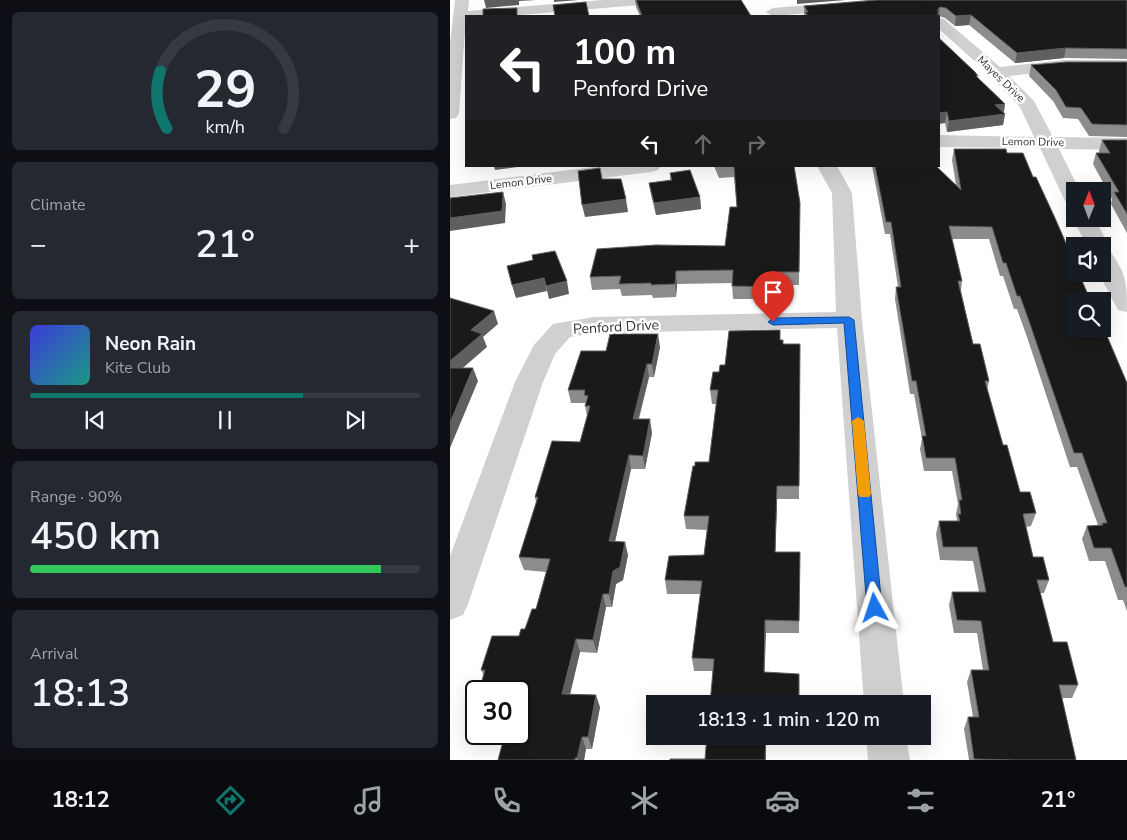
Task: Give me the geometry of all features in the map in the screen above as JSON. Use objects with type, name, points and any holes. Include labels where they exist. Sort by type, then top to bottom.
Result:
[{"type":"street","points":[[450,114],[458,5],[615,10],[651,0]]},
{"type":"street","points":[[762,0],[774,14],[914,0],[931,15]]},
{"type":"street","name":"Mayes Drive","points":[[940,23],[996,72],[1028,105],[1066,183]]},
{"type":"street","points":[[996,72],[1064,65],[1127,65]]},
{"type":"street","name":"Lemon Drive","points":[[940,141],[1127,144]]},
{"type":"street","name":"Lemon Drive","points":[[450,191],[643,167]]},
{"type":"street","points":[[827,167],[842,193],[849,320],[883,695]]},
{"type":"street","points":[[1111,274],[1127,305]]},
{"type":"street","name":"Penford Drive","points":[[450,604],[529,382],[542,351],[562,330],[594,325],[849,320]]},
{"type":"street","points":[[887,745],[889,760]]},
{"type":"building","points":[[636,0],[741,0],[750,15],[642,15]]},
{"type":"building","points":[[877,0],[1127,0],[1127,49],[1066,48],[1017,53],[971,15],[956,16],[946,8],[940,7],[938,15],[807,15],[805,12],[808,12],[804,6]]},
{"type":"building","points":[[586,2],[589,15],[555,15],[553,5]]},
{"type":"building","points":[[517,8],[517,15],[483,15],[483,9]]},
{"type":"building","points":[[940,39],[1005,104],[995,105],[1005,114],[949,121],[947,112],[940,113]]},
{"type":"building","points":[[1066,62],[1127,62],[1127,125],[1092,124],[1081,108],[1066,107],[1056,90],[1031,65]]},
{"type":"building","points":[[1102,140],[1127,140],[1127,214],[1114,192],[1119,192],[1096,153],[1110,153]]},
{"type":"building","points":[[954,149],[1006,149],[1007,153],[1023,153],[1066,243],[1066,282],[1082,282],[1087,292],[1066,292],[1066,337],[1107,337],[1127,383],[1127,587],[1125,587],[1111,548],[1094,548],[1087,526],[1107,523],[1082,453],[1074,453],[1020,296],[1017,296],[1006,263],[1003,263],[992,227],[949,226],[962,281],[958,281],[973,344],[980,344],[989,381],[985,381],[1003,445],[1007,445],[1020,492],[1030,492],[1036,513],[1023,514],[1033,557],[1043,557],[1049,580],[1037,580],[1053,642],[1067,642],[1078,685],[1059,685],[1076,760],[974,759],[968,717],[979,717],[971,670],[989,670],[981,621],[957,620],[952,592],[986,592],[977,547],[943,547],[939,521],[960,521],[958,514],[961,514],[959,500],[962,500],[955,458],[926,458],[922,436],[926,436],[916,381],[912,381],[896,287],[901,287],[891,222],[886,222],[875,167],[937,167],[961,190]]},
{"type":"building","points":[[734,167],[794,167],[800,203],[799,272],[777,272],[777,287],[732,286],[733,270],[676,271],[675,284],[619,284],[621,276],[590,277],[597,249],[656,245],[725,246],[730,207],[737,207]]},
{"type":"building","points":[[600,168],[602,179],[621,179],[626,199],[582,205],[578,171]]},
{"type":"building","points":[[690,170],[700,197],[654,203],[649,183],[672,180],[670,173]]},
{"type":"building","points":[[503,192],[502,211],[450,218],[450,198]]},
{"type":"building","points":[[555,251],[567,281],[546,286],[544,278],[512,285],[507,266],[533,260],[532,255]]},
{"type":"building","points":[[450,298],[494,311],[471,330],[482,334],[450,361]]},
{"type":"building","points":[[780,330],[780,340],[783,340],[783,344],[800,344],[799,486],[777,486],[775,552],[800,552],[799,621],[765,620],[764,672],[799,674],[799,695],[711,695],[714,659],[692,658],[702,581],[665,580],[669,556],[704,555],[709,516],[684,516],[693,466],[695,466],[695,462],[709,462],[718,390],[710,390],[713,372],[719,372],[720,365],[725,365],[729,331]]},
{"type":"building","points":[[610,334],[658,334],[652,364],[647,364],[633,419],[650,419],[643,456],[629,455],[609,541],[625,542],[620,567],[613,571],[609,594],[603,594],[593,640],[576,639],[562,694],[596,695],[588,737],[582,737],[575,760],[498,760],[502,745],[530,745],[530,680],[482,680],[485,670],[481,670],[492,636],[519,636],[521,629],[525,629],[532,609],[536,609],[550,559],[519,557],[538,497],[535,497],[552,441],[580,442],[590,406],[585,406],[588,396],[584,395],[585,390],[568,390],[581,351],[606,351]]},
{"type":"building","points":[[450,368],[473,368],[450,423]]},
{"type":"building","points":[[706,745],[766,745],[765,760],[670,760],[705,759]]},
{"type":"slow traffic","points":[[858,421],[865,494]]},
{"type":"route","points":[[773,322],[849,320],[875,608]]}]
